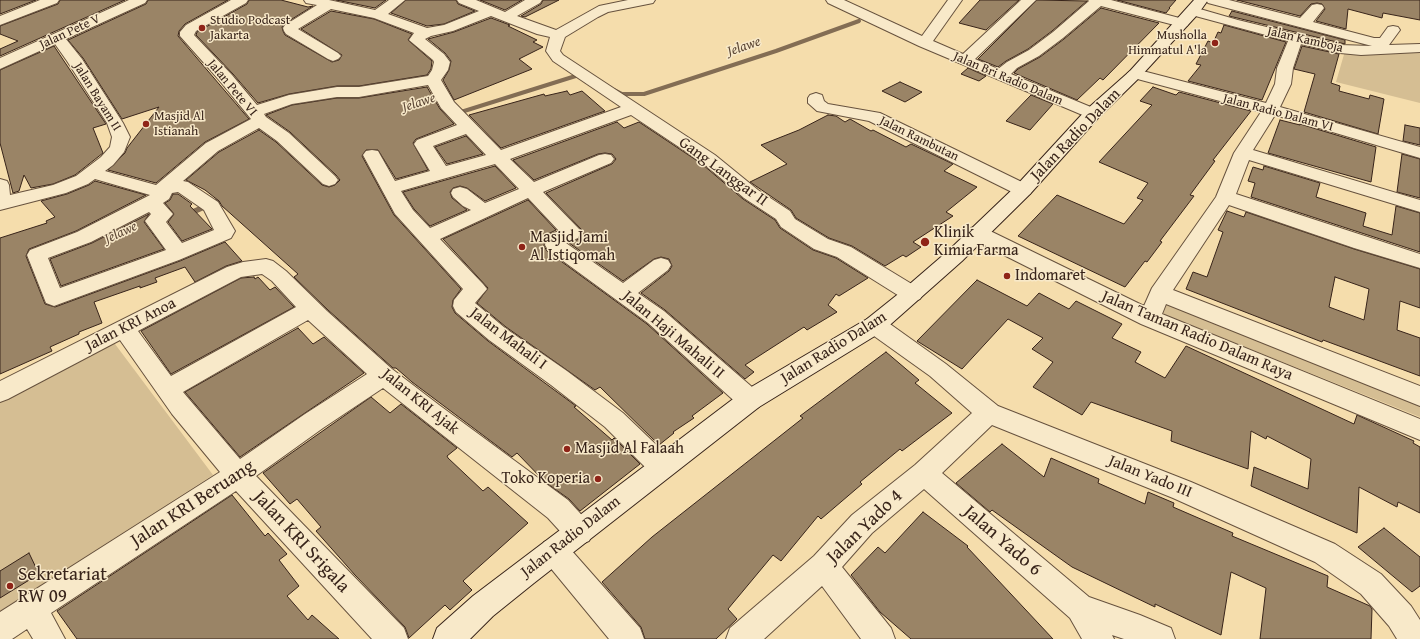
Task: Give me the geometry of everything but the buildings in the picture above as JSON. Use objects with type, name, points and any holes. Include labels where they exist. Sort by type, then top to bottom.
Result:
[{"type":"street","points":[[0,22],[52,0]]},
{"type":"street","name":"Jalan Pete V","points":[[0,64],[140,0]]},
{"type":"street","name":"Jalan Pete VI","points":[[241,0],[191,28],[187,32],[187,36],[226,78],[257,117],[283,137],[329,180]]},
{"type":"street","points":[[311,0],[378,15],[426,33]]},
{"type":"street","points":[[378,15],[398,0]]},
{"type":"street","points":[[464,0],[506,17],[558,35],[604,9],[648,0]]},
{"type":"street","points":[[506,17],[535,0]]},
{"type":"street","name":"Jalan Bri Radio Dalam","points":[[833,0],[924,43],[1092,114]]},
{"type":"street","points":[[924,43],[955,0]]},
{"type":"street","points":[[965,61],[1029,0]]},
{"type":"street","points":[[1001,75],[1012,65],[1034,53],[1046,44],[1096,0]]},
{"type":"street","name":"Jalan Kamboja","points":[[1096,0],[1192,11],[1329,47],[1361,51],[1420,48]]},
{"type":"street","points":[[1213,0],[1343,35],[1381,43],[1386,41],[1393,30]]},
{"type":"street","points":[[329,4],[290,28],[291,31],[333,56]]},
{"type":"street","points":[[1303,24],[1317,8]]},
{"type":"street","points":[[93,173],[157,191],[164,188],[181,186],[209,205],[225,231],[217,236],[178,252],[54,298],[37,255],[84,237],[151,203],[162,195],[164,188],[212,147],[257,117],[289,100],[337,92],[359,92],[433,80],[440,70],[442,62],[439,57],[416,38],[426,33],[448,28],[491,11]]},
{"type":"street","name":"Jalan Radio Dalam","points":[[448,639],[483,606],[750,400],[874,326],[912,294],[955,256],[1023,190],[1092,114],[1135,74],[1192,11]]},
{"type":"street","name":"Gang Langgar II","points":[[558,35],[553,51],[554,54],[709,159],[751,194],[783,215],[788,223],[821,244],[844,252],[912,294]]},
{"type":"street","name":"Jalan Bayam II","points":[[1,198],[59,189],[82,180],[107,161],[118,148],[121,137],[116,123],[74,59],[58,38]]},
{"type":"street","points":[[1150,318],[1160,292],[1225,197],[1244,153],[1271,109],[1283,84],[1285,68],[1296,39]]},
{"type":"street","name":"Jalan Radio Dalam VI","points":[[1135,74],[1271,109],[1420,153]]},
{"type":"street","points":[[433,80],[448,107],[531,190]]},
{"type":"street","name":"Jalan Rambutan","points":[[816,98],[816,103],[823,108],[874,117],[1023,190]]},
{"type":"street","points":[[390,188],[498,157],[634,108]]},
{"type":"street","points":[[441,173],[423,144],[468,127]]},
{"type":"street","points":[[1244,153],[1420,206]]},
{"type":"street","name":"Jalan Mahali I","points":[[372,155],[405,214],[476,288],[465,300],[464,306],[497,334],[559,378],[614,420],[662,467]]},
{"type":"street","points":[[428,237],[531,190],[605,159]]},
{"type":"street","name":"Jalan Haji Mahali II","points":[[531,190],[572,231],[571,233],[556,240],[555,245],[656,317],[750,400]]},
{"type":"street","points":[[460,193],[470,202],[476,204],[482,212]]},
{"type":"street","points":[[1225,197],[1353,241],[1420,262]]},
{"type":"street","points":[[151,203],[163,214],[155,219],[155,221],[178,252]]},
{"type":"street","name":"Jalan Taman Radio Dalam Raya","points":[[977,233],[1150,318],[1420,430]]},
{"type":"street","points":[[623,293],[661,265]]},
{"type":"street","name":"Jalan KRI Ajak","points":[[266,266],[279,276],[311,308],[384,375],[558,509],[579,532]]},
{"type":"street","name":"Jalan KRI Anoa","points":[[0,392],[234,272],[243,269],[266,266]]},
{"type":"street","name":"Jalan Taman Radio Dalam Raya","points":[[1160,292],[1420,396]]},
{"type":"street","points":[[168,390],[311,308]]},
{"type":"street","name":"Jalan Yado III","points":[[874,326],[938,370],[989,413],[1182,490],[1325,552],[1371,584],[1400,616],[1415,639]]},
{"type":"street","name":"Jalan KRI Srigala","points":[[124,329],[181,407],[238,475],[393,639]]},
{"type":"street","name":"Jalan KRI Beruang","points":[[0,629],[238,475],[314,421],[384,375]]},
{"type":"street","name":"Jalan Yado 4","points":[[741,639],[824,566],[862,524],[924,473],[989,413]]},
{"type":"street","name":"Jalan Yado 6","points":[[924,473],[1080,608],[1099,639]]},
{"type":"street","points":[[554,551],[629,639]]},
{"type":"street","points":[[824,566],[880,639]]},
{"type":"street","name":"Jalan Yado 6","points":[[1080,608],[1160,639]]},
{"type":"street","points":[[32,609],[50,639]]},
{"type":"shaded area","points":[[1420,46],[1420,103],[1336,82],[1345,51]]},
{"type":"shaded area","points":[[1178,291],[1420,388],[1420,417],[1163,314],[1157,303],[1163,294]]},
{"type":"shaded area","points":[[112,340],[213,475],[0,611],[0,398]]},
{"type":"waterway","name":"Jelawe","points":[[614,90],[622,94],[644,94],[776,51],[859,21]]},
{"type":"waterway","name":"Jelawe","points":[[458,110],[461,112],[582,74]]},
{"type":"waterway","name":"Jelawe","points":[[188,214],[225,198]]},
{"type":"place","name":"Studio Podcast Jakarta","points":[[202,28]]},
{"type":"place","name":"Musholla Himmatul A'la","points":[[1215,43]]},
{"type":"place","name":"Masjid Al Istianah","points":[[146,124]]},
{"type":"place","name":"Klinik Kimia Farma","points":[[925,242]]},
{"type":"place","name":"Masjid Jami Al Istiqomah","points":[[522,247]]},
{"type":"place","name":"Indomaret","points":[[1007,276]]},
{"type":"place","name":"Masjid Al Falaah","points":[[567,449]]},
{"type":"place","name":"Toko Koperia","points":[[598,479]]},
{"type":"place","name":"Sekretariat RW 09","points":[[10,586]]}]
